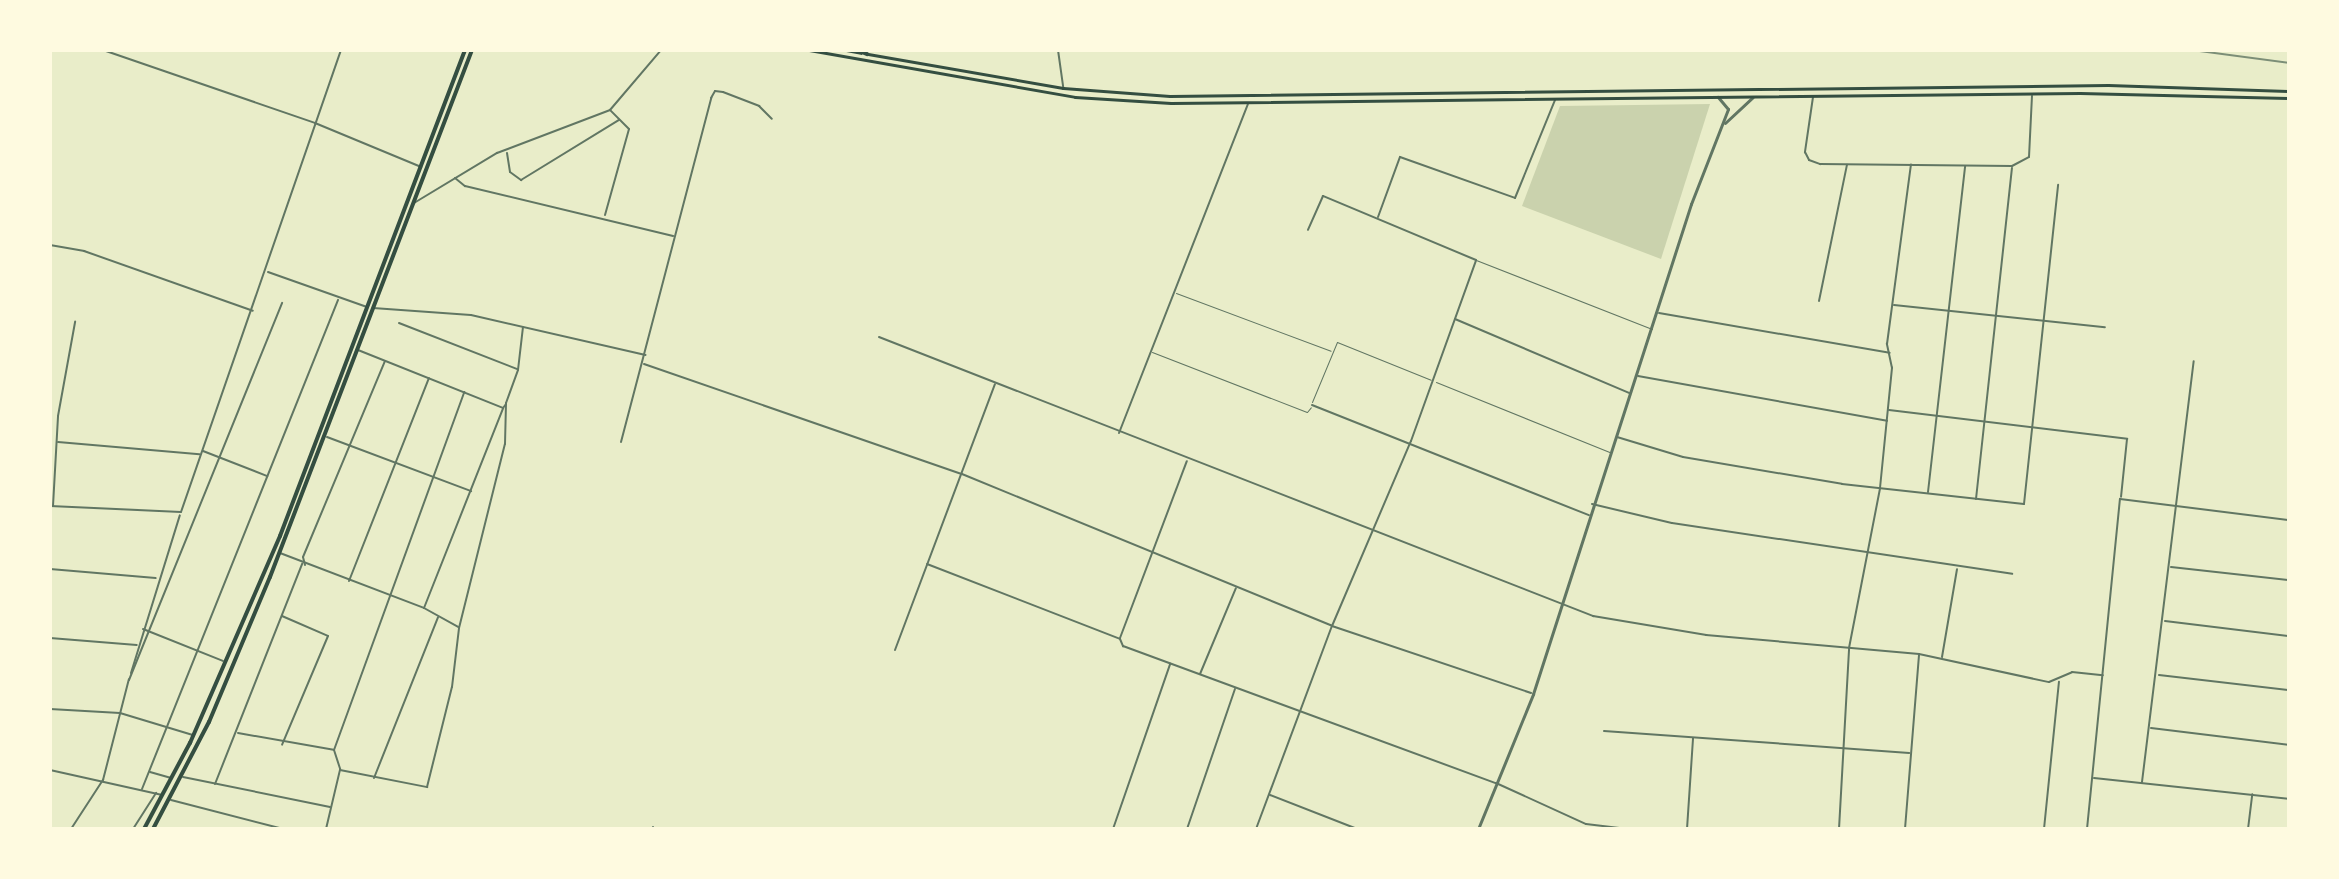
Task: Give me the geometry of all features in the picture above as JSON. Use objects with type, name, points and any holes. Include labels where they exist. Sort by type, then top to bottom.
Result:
[{"type":"highway","points":[[153,829],[197,747],[280,553],[358,350],[465,50]]},
{"type":"highway","points":[[144,829],[194,735],[226,662],[366,307],[472,50]]},
{"type":"highway","points":[[857,50],[867,54]]},
{"type":"highway","points":[[190,743],[197,747]]},
{"type":"main road","points":[[809,50],[1075,97],[1248,104],[2013,94],[2289,98]]},
{"type":"main road","points":[[846,50],[1063,88],[1170,96],[2214,85],[2289,91]]},
{"type":"main road","points":[[2013,87],[2013,94]]},
{"type":"main road","points":[[1510,92],[1510,101]]},
{"type":"main road","points":[[1325,94],[1325,103]]},
{"type":"street","points":[[103,50],[315,123],[422,168]]},
{"type":"street","points":[[71,829],[103,780],[142,629],[341,50]]},
{"type":"street","points":[[411,205],[506,151],[586,115],[610,110],[661,50]]},
{"type":"street","points":[[1058,50],[1063,88]]},
{"type":"street","points":[[621,442],[715,91],[752,102],[772,119]]},
{"type":"street","points":[[1813,96],[1809,160],[1847,164],[2012,166],[2025,163],[2031,147],[2032,94]]},
{"type":"street","points":[[1478,829],[1533,694],[1592,504],[1659,313],[1691,204],[1728,109],[1718,97]]},
{"type":"street","points":[[1722,126],[1753,97]]},
{"type":"street","points":[[1377,218],[1400,157],[1515,198],[1555,100]]},
{"type":"street","points":[[1119,433],[1248,104]]},
{"type":"street","points":[[605,217],[629,129],[610,110]]},
{"type":"street","points":[[506,151],[510,172],[521,180],[619,120]]},
{"type":"street","points":[[1819,301],[1847,164]]},
{"type":"street","points":[[1839,829],[1849,648],[1870,554],[1880,488],[1888,410],[1893,305],[1911,165]]},
{"type":"street","points":[[1927,494],[1965,166]]},
{"type":"street","points":[[1976,499],[2012,166]]},
{"type":"street","points":[[455,178],[465,186],[605,217],[674,236]]},
{"type":"street","points":[[1617,437],[1683,457],[1880,488],[2024,504],[2058,185]]},
{"type":"street","points":[[1256,829],[1332,626],[1411,441],[1476,260],[1323,196],[1308,230]]},
{"type":"street","points":[[50,245],[84,251],[253,311]]},
{"type":"street","points":[[267,271],[338,300],[366,307],[471,315],[645,355]]},
{"type":"street","points":[[142,789],[338,300]]},
{"type":"street","points":[[129,680],[282,303]]},
{"type":"street","points":[[1893,305],[2105,327]]},
{"type":"street","points":[[1659,313],[1890,353]]},
{"type":"street","points":[[1455,319],[1630,393]]},
{"type":"street","points":[[75,322],[57,442],[52,506],[181,512]]},
{"type":"street","points":[[399,323],[518,370]]},
{"type":"street","points":[[424,608],[518,370],[523,327]]},
{"type":"street","points":[[879,337],[1187,460],[1372,528],[1562,604],[1634,625],[1919,654],[2059,681],[2072,672],[2103,675]]},
{"type":"street","points":[[358,350],[503,408]]},
{"type":"street","points":[[215,784],[304,564],[303,557],[385,361]]},
{"type":"street","points":[[2142,782],[2158,675],[2194,361]]},
{"type":"street","points":[[644,364],[962,474],[1332,626],[1533,694]]},
{"type":"street","points":[[1637,375],[1887,421]]},
{"type":"street","points":[[349,581],[429,378]]},
{"type":"street","points":[[895,650],[995,383]]},
{"type":"street","points":[[326,829],[340,770],[334,750],[392,598],[429,476],[464,392]]},
{"type":"street","points":[[340,770],[427,787],[452,687],[459,628],[505,444],[506,403]]},
{"type":"street","points":[[1312,405],[1411,441],[1589,515]]},
{"type":"street","points":[[1888,410],[2127,439],[2087,829]]},
{"type":"street","points":[[326,436],[471,491]]},
{"type":"street","points":[[57,442],[201,452],[267,476]]},
{"type":"street","points":[[1120,639],[1156,554],[1187,460]]},
{"type":"street","points":[[2120,499],[2289,520]]},
{"type":"street","points":[[1592,504],[1672,523],[2012,574]]},
{"type":"street","points":[[280,553],[424,608],[459,628]]},
{"type":"street","points":[[927,564],[1120,639],[1123,646],[1496,783],[1586,824],[1628,829]]},
{"type":"street","points":[[1942,658],[1958,566]]},
{"type":"street","points":[[2171,567],[2289,580]]},
{"type":"street","points":[[50,569],[159,578]]},
{"type":"street","points":[[1200,675],[1237,587]]},
{"type":"street","points":[[282,616],[328,636],[282,745]]},
{"type":"street","points":[[374,778],[438,616]]},
{"type":"street","points":[[2164,620],[2289,636]]},
{"type":"street","points":[[142,629],[226,662]]},
{"type":"street","points":[[50,638],[137,645]]},
{"type":"street","points":[[1905,829],[1919,654]]},
{"type":"street","points":[[1113,829],[1170,664]]},
{"type":"street","points":[[2158,675],[2289,690]]},
{"type":"street","points":[[2044,829],[2059,681]]},
{"type":"street","points":[[1187,829],[1236,687]]},
{"type":"street","points":[[50,709],[120,713],[194,735]]},
{"type":"street","points":[[2150,728],[2289,745]]},
{"type":"street","points":[[1604,731],[1909,753]]},
{"type":"street","points":[[236,732],[282,745],[334,750]]},
{"type":"street","points":[[1687,829],[1693,737]]},
{"type":"street","points":[[50,770],[163,795]]},
{"type":"street","points":[[149,772],[171,778]]},
{"type":"street","points":[[182,777],[331,808]]},
{"type":"street","points":[[2093,778],[2289,799]]},
{"type":"street","points":[[133,829],[156,793]]},
{"type":"street","points":[[2248,829],[2252,794]]},
{"type":"street","points":[[1269,795],[1357,829]]},
{"type":"street","points":[[171,800],[283,829]]},
{"type":"lane","points":[[1476,260],[1652,329]]},
{"type":"lane","points":[[1176,293],[1333,351]]},
{"type":"lane","points":[[1152,352],[1307,412],[1337,342],[1611,453]]},
{"type":"green space","points":[[1710,104],[1661,259],[1522,206],[1560,106]]},
{"type":"railway","points":[[2192,50],[2289,63]]}]
